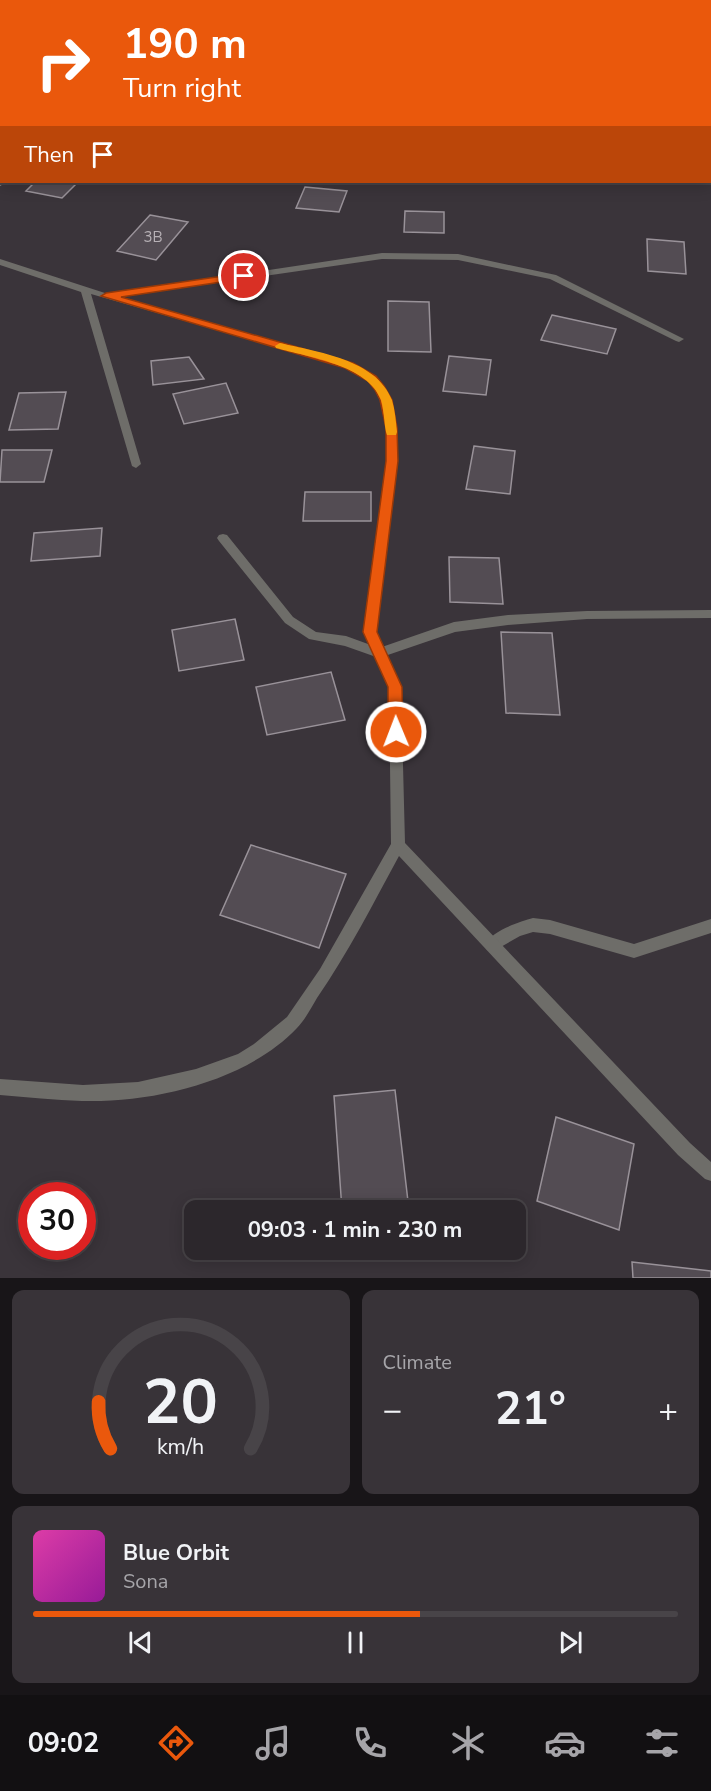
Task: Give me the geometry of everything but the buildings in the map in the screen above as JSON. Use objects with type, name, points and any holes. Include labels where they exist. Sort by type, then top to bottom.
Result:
[{"type":"street","points":[[106,296],[382,256],[458,257],[553,277],[679,339]]},
{"type":"street","points":[[0,262],[85,290],[349,366],[372,379],[380,389],[386,400],[391,428],[392,461],[370,632],[395,687],[398,845],[326,974],[292,1022],[260,1050],[242,1060],[196,1077],[138,1090],[83,1093],[0,1088]]},
{"type":"street","points":[[85,290],[136,464]]},
{"type":"street","points":[[224,538],[289,620],[313,636],[346,641],[380,653],[454,627],[508,620],[587,615],[711,614]]},
{"type":"street","points":[[398,845],[684,1149],[711,1173]]},
{"type":"street","points":[[492,945],[516,930],[533,925],[550,927],[634,951],[711,926]]},
{"type":"slow traffic","points":[[280,346],[349,366],[372,379],[386,400],[391,432]]},
{"type":"route","points":[[244,276],[106,296],[349,366],[372,379],[380,389],[386,400],[391,428],[392,461],[370,632],[395,687],[396,732]]}]
